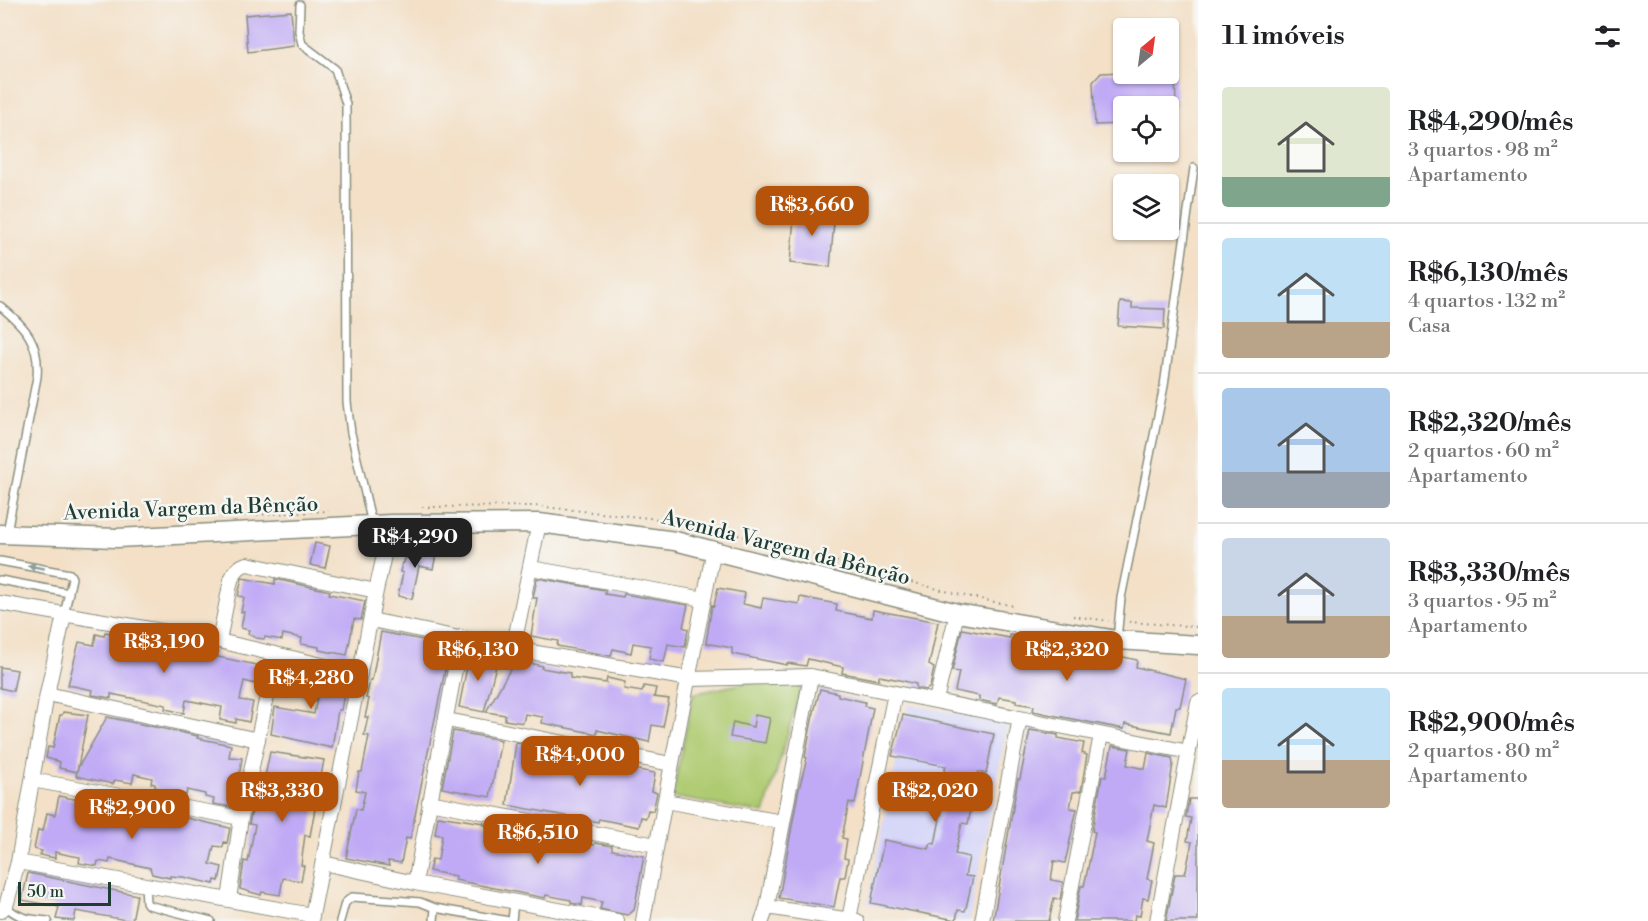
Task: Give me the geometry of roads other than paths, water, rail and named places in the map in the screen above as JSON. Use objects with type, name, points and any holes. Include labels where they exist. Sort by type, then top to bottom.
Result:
[{"type":"street","name":"Avenida Vargem da Bênção","points":[[3,534],[117,538],[391,524],[539,523],[675,541],[714,549],[957,613],[1117,640],[1198,645]]},
{"type":"street","points":[[513,649],[539,523]]},
{"type":"street","points":[[18,862],[228,899],[312,918],[391,524]]},
{"type":"street","points":[[643,921],[671,764],[690,679],[714,549]]},
{"type":"street","points":[[219,641],[231,580],[234,572],[241,565],[247,564],[376,591]]},
{"type":"street","points":[[531,568],[704,599]]},
{"type":"street","points":[[0,603],[219,641],[360,674]]},
{"type":"street","points":[[936,700],[957,613]]},
{"type":"street","points":[[3,909],[18,862],[47,694],[64,615]]},
{"type":"street","points":[[371,620],[513,649],[690,679],[810,676],[1189,752]]},
{"type":"street","points":[[415,883],[462,638]]},
{"type":"street","points":[[228,899],[241,818],[276,654]]},
{"type":"street","points":[[762,921],[767,907],[810,676]]},
{"type":"street","points":[[767,907],[853,920],[895,693]]},
{"type":"street","points":[[47,694],[258,740]]},
{"type":"street","points":[[1157,921],[1198,702]]},
{"type":"street","points":[[982,921],[1020,718]]},
{"type":"street","points":[[447,720],[671,764]]},
{"type":"street","points":[[1065,921],[1101,735]]},
{"type":"street","points":[[32,780],[241,818]]},
{"type":"street","points":[[666,801],[782,822]]},
{"type":"street","points":[[429,802],[657,845]]},
{"type":"street","points":[[323,863],[415,883],[617,921]]},
{"type":"lane","points":[[300,5],[299,31],[302,44],[335,69],[346,104],[347,402],[351,433],[372,525]]},
{"type":"lane","points":[[1117,640],[1121,598],[1164,386],[1194,168]]},
{"type":"lane","points":[[0,306],[19,324],[34,343],[38,359],[37,377],[3,534]]},
{"type":"lane","points":[[0,561],[68,573],[72,576],[64,615]]},
{"type":"lane","points":[[0,580],[69,593]]},
{"type":"lane","points":[[145,884],[148,905],[211,921]]},
{"type":"lane","points":[[340,921],[345,903],[352,897],[420,902],[435,908],[510,921],[514,902]]},
{"type":"lane","points":[[434,921],[435,908]]},
{"type":"lane","points":[[3,909],[20,917],[48,921]]}]
